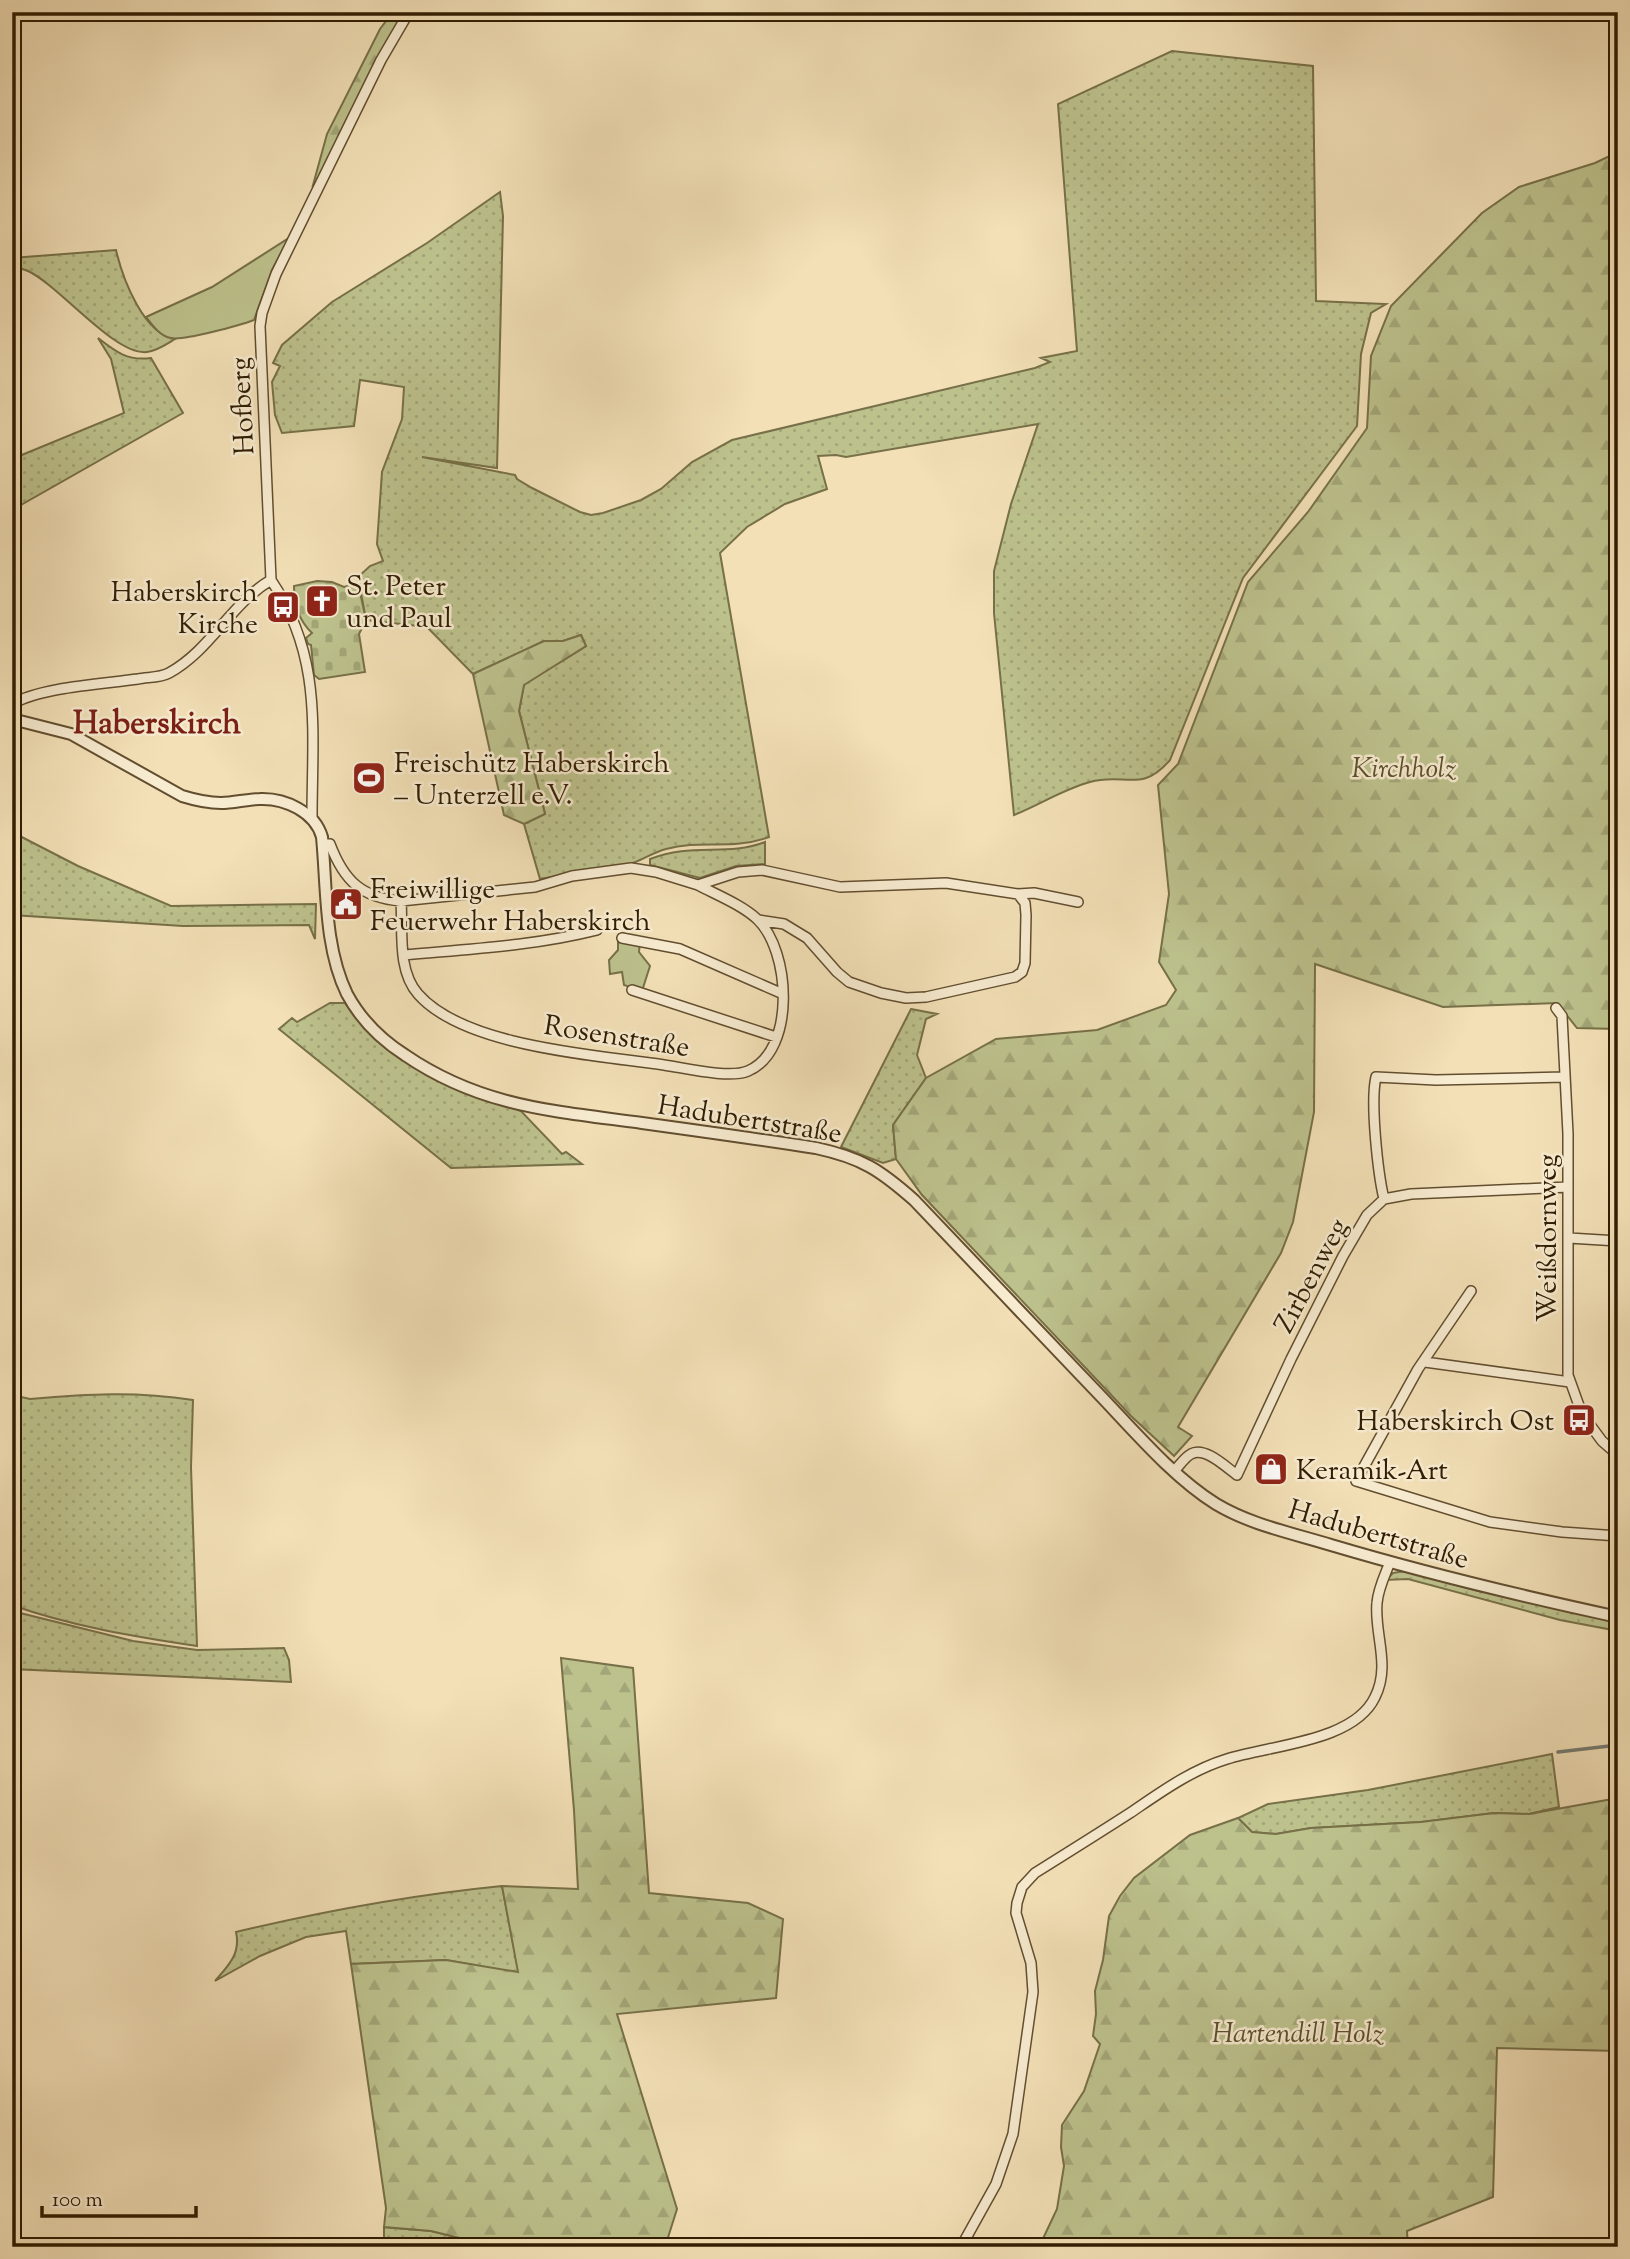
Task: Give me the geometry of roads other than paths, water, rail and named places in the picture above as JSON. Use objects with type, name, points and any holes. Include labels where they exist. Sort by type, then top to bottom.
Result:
[{"type":"street","name":"Hofberg","points":[[271,580],[260,326],[262,313],[276,274],[382,60],[409,12]]},
{"type":"street","points":[[12,704],[38,694],[167,675],[193,657],[258,587],[271,580],[286,602],[301,638],[311,684],[315,739],[312,818],[286,803],[262,798],[222,803],[201,802],[182,796],[71,734],[12,719]]},
{"type":"street","name":"Hadubertstraße","points":[[312,818],[320,831],[323,844],[331,942],[346,992],[366,1024],[385,1042],[424,1068],[457,1086],[522,1106],[816,1147],[871,1165],[914,1200],[1124,1421],[1175,1470],[1215,1503],[1240,1516],[1390,1562],[1618,1617]]},
{"type":"street","name":"Rosenstraße","points":[[323,844],[330,844],[347,876],[380,900],[401,901],[535,887],[572,876],[623,868],[649,870],[698,884],[758,920],[785,924],[807,938],[849,982],[881,993],[915,998],[944,995],[1015,977],[1022,972],[1025,963],[1026,915],[1025,904],[1018,894]]},
{"type":"street","points":[[698,884],[738,873],[762,870],[840,887],[946,883],[1018,894],[1034,893],[1079,902]]},
{"type":"street","name":"Rosenstraße","points":[[401,901],[405,974],[427,1003],[446,1015],[473,1028],[560,1052],[740,1073],[756,1067],[770,1052],[776,1037],[783,994],[780,961],[774,943],[758,920]]},
{"type":"street","points":[[404,955],[519,945],[597,930]]},
{"type":"street","points":[[622,938],[680,949],[783,994]]},
{"type":"street","points":[[632,990],[776,1037]]},
{"type":"street","name":"Weißdornweg","points":[[1556,1008],[1562,1016],[1569,1135],[1570,1382],[1582,1414],[1602,1441],[1618,1455]]},
{"type":"street","points":[[1384,1199],[1379,1179],[1376,1077],[1436,1080],[1564,1077]]},
{"type":"street","name":"Zirbenweg","points":[[1175,1470],[1190,1454],[1198,1451],[1237,1475],[1343,1256],[1367,1216],[1384,1199],[1411,1194],[1568,1187]]},
{"type":"street","points":[[1569,1238],[1618,1241]]},
{"type":"street","points":[[1471,1291],[1419,1369],[1356,1481],[1490,1522],[1562,1532],[1618,1536]]},
{"type":"street","points":[[1425,1362],[1570,1382]]},
{"type":"street","points":[[961,2247],[996,2184],[1013,2134],[1033,1992],[1031,1963],[1016,1913],[1021,1887],[1035,1873],[1201,1769],[1244,1753],[1331,1732],[1360,1716],[1374,1699],[1382,1672],[1377,1601],[1390,1562]]},
{"type":"waterway","points":[[1558,1752],[1618,1745]]},
{"type":"place","name":"St. Peter und Paul","points":[[322,601]]},
{"type":"place","name":"Haberskirch Kirche","points":[[283,607]]},
{"type":"place","name":"Freischütz Haberskirch – Unterzell e.V.","points":[[369,778]]},
{"type":"place","name":"Freiwillige Feuerwehr Haberskirch","points":[[346,904]]},
{"type":"place","name":"Haberskirch Ost","points":[[1579,1420]]},
{"type":"place","name":"Keramik-Art","points":[[1271,1469]]},
{"type":"district","name":"Haberskirch","points":[[157,722]]},
{"type":"park label","name":"Kirchholz","points":[[1404,767]]},
{"type":"park label","name":"Hartendill Holz","points":[[1298,2032]]}]
